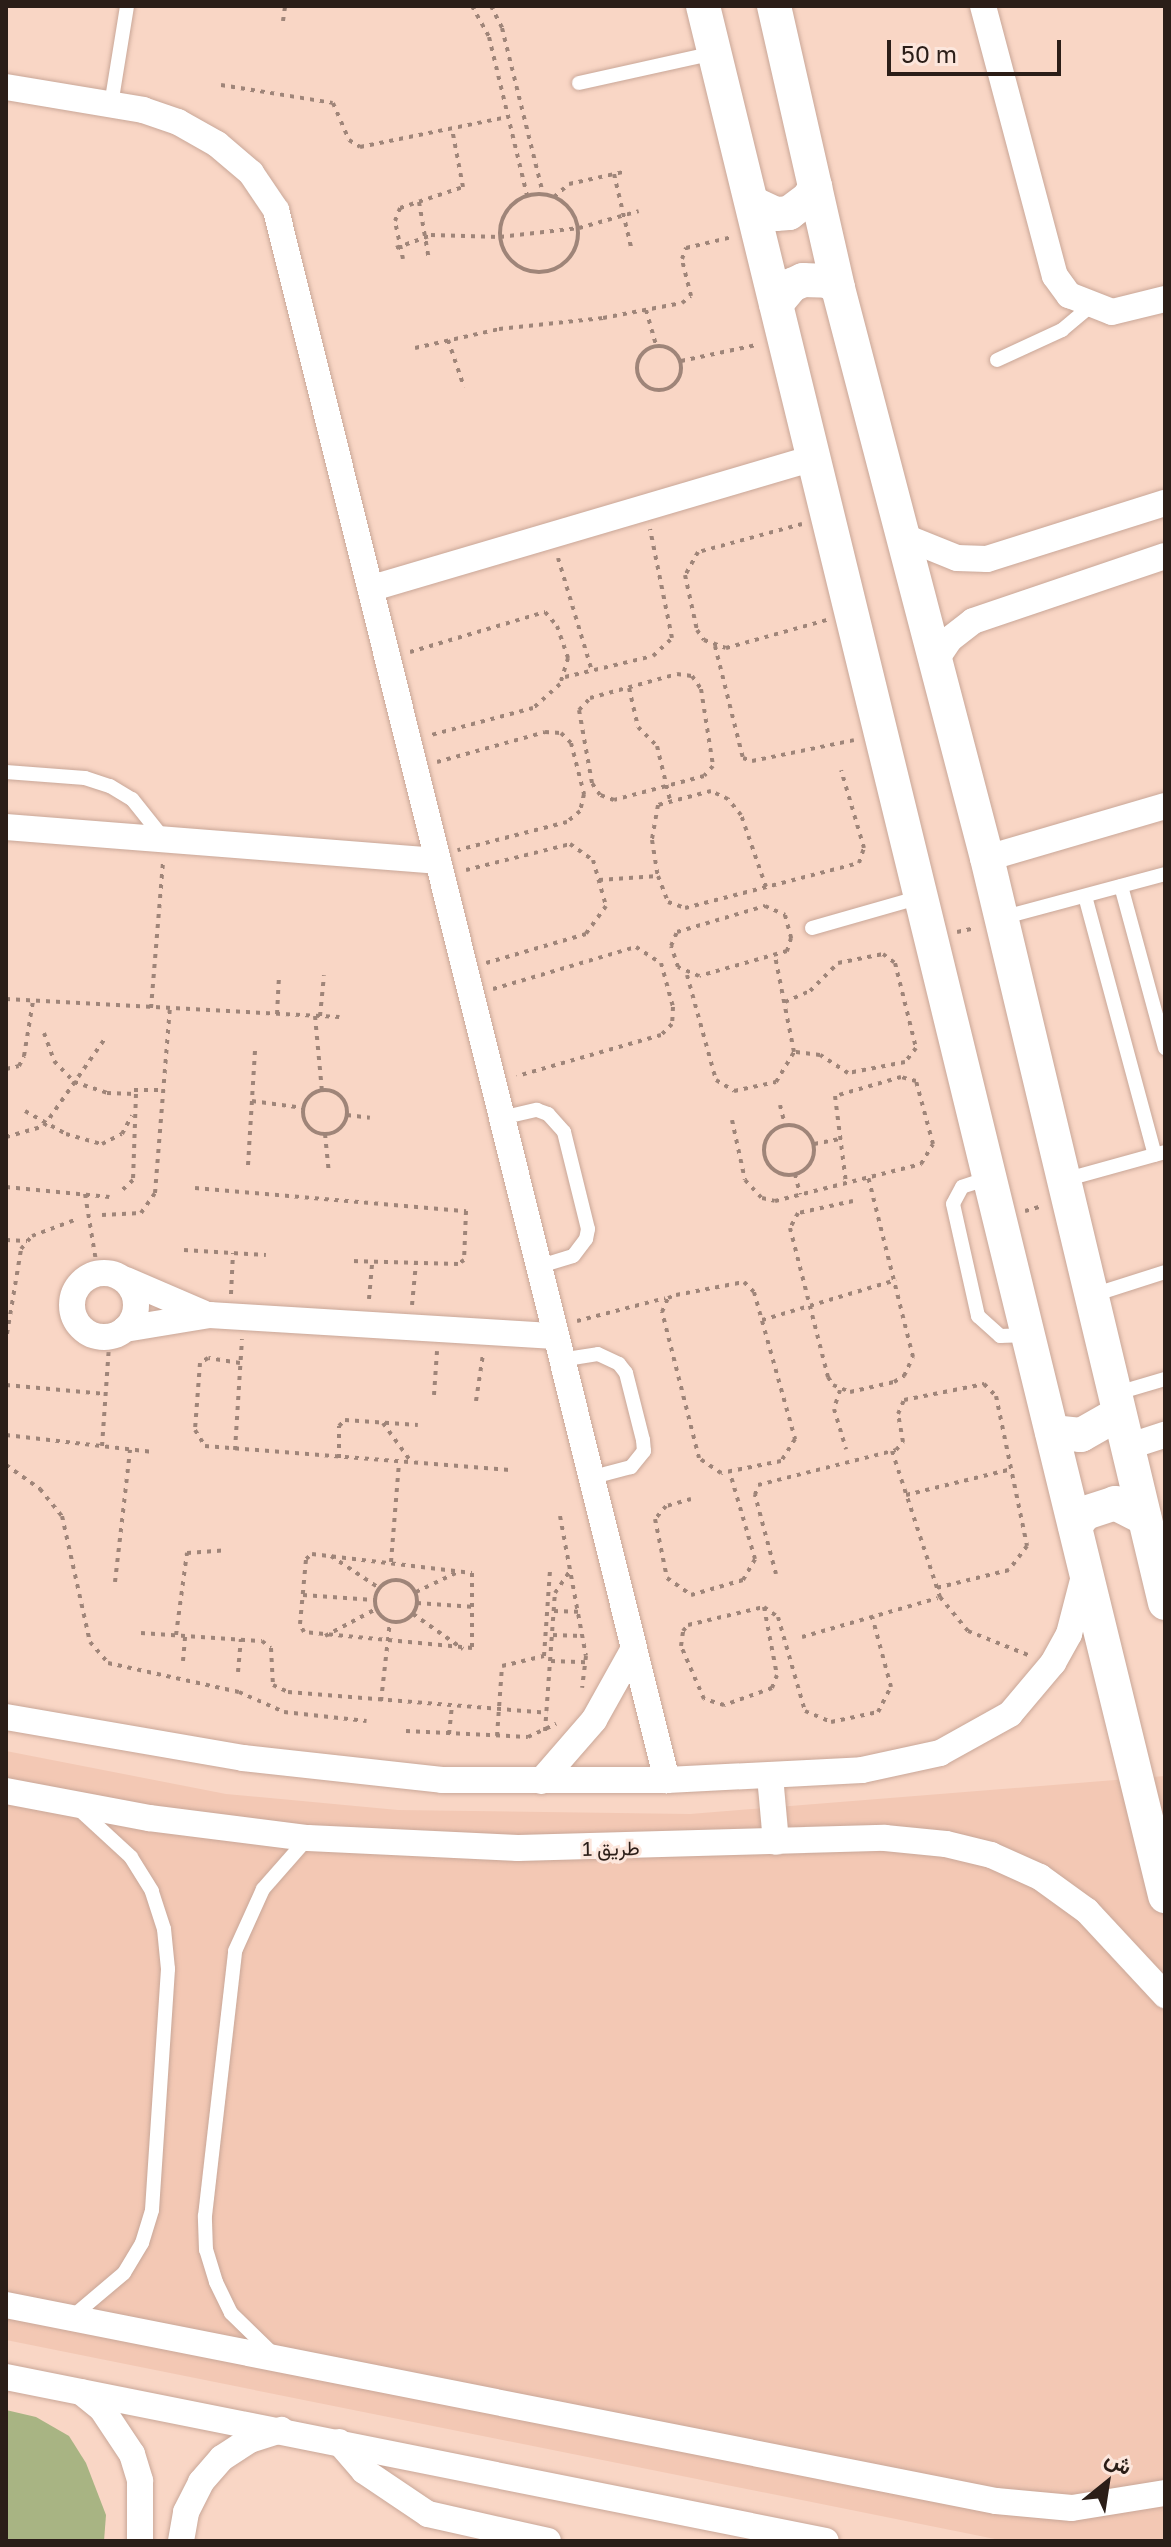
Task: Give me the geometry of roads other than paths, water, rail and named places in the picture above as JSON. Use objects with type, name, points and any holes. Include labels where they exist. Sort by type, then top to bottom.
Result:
[{"type":"street","points":[[703,6],[756,218],[810,459],[921,897],[1165,1896]]},
{"type":"street","points":[[774,6],[838,288],[933,664],[987,858],[1165,1603]]},
{"type":"street","points":[[983,6],[1055,276],[1069,295],[1089,307],[1112,312],[1165,299]]},
{"type":"street","points":[[6,87],[111,105],[178,122],[217,144],[251,173],[276,210],[372,588],[632,1652],[667,1780]]},
{"type":"street","points":[[756,218],[789,213],[809,198],[815,187]]},
{"type":"street","points":[[776,304],[792,285],[803,280],[828,281],[838,288]]},
{"type":"street","points":[[372,588],[810,459]]},
{"type":"street","points":[[900,535],[957,558],[987,559],[1165,503]]},
{"type":"street","points":[[933,664],[950,639],[973,621],[1165,556]]},
{"type":"street","points":[[987,858],[1165,806]]},
{"type":"street","points":[[6,827],[438,865]]},
{"type":"street","points":[[227,1316],[98,1273],[78,1287],[73,1310],[86,1331],[118,1333],[227,1316],[487,1332],[555,1341]]},
{"type":"street","points":[[118,1333],[137,1305],[126,1280]]},
{"type":"street","points":[[1052,1432],[1081,1435],[1116,1404]]},
{"type":"street","points":[[1127,1447],[1165,1435]]},
{"type":"street","points":[[1075,1526],[1085,1513],[1115,1503],[1144,1518]]},
{"type":"street","points":[[6,1717],[342,1772],[541,1781],[667,1780],[862,1770],[940,1753],[1010,1714],[1053,1663],[1079,1602],[1085,1569]]},
{"type":"street","points":[[541,1781],[594,1720],[632,1652]]},
{"type":"street","points":[[770,1776],[776,1842]]},
{"type":"street","name":"طريق 1","points":[[6,1791],[71,1804],[308,1838],[518,1848],[885,1838],[946,1844],[991,1855],[1040,1877],[1087,1911],[1165,1995]]},
{"type":"street","points":[[6,2305],[996,2501],[1072,2508],[1165,2493]]},
{"type":"street","points":[[6,2377],[826,2541]]},
{"type":"street","points":[[81,2392],[102,2409],[132,2454],[140,2481],[140,2541]]},
{"type":"street","points":[[181,2541],[191,2502],[222,2458],[250,2440],[282,2430]]},
{"type":"street","points":[[339,2442],[384,2488],[428,2514],[548,2541]]},
{"type":"lane","points":[[111,105],[127,6]]},
{"type":"lane","points":[[579,83],[714,53]]},
{"type":"lane","points":[[997,360],[1062,330],[1089,307]]},
{"type":"lane","points":[[6,772],[85,778],[110,786],[142,809],[165,840]]},
{"type":"lane","points":[[1002,920],[1165,874]]},
{"type":"lane","points":[[1121,886],[1165,1048]]},
{"type":"lane","points":[[1066,1190],[1160,1154],[1085,896]]},
{"type":"lane","points":[[812,928],[921,897]]},
{"type":"lane","points":[[501,1118],[537,1110],[548,1114],[564,1132],[586,1239],[573,1256],[537,1267]]},
{"type":"lane","points":[[990,1178],[962,1187],[953,1204],[978,1316],[991,1332],[1010,1338],[1028,1335]]},
{"type":"lane","points":[[1090,1295],[1165,1272]]},
{"type":"lane","points":[[555,1341],[609,1357],[626,1373],[636,1413],[644,1451],[639,1461],[589,1478]]},
{"type":"lane","points":[[1116,1404],[1165,1379]]},
{"type":"lane","points":[[71,1804],[104,1827],[131,1857],[152,1891],[164,1929],[168,1969],[152,2210],[142,2243],[124,2273],[71,2318]]},
{"type":"lane","points":[[281,2359],[231,2313],[206,2250],[205,2216],[235,1951],[263,1889],[308,1838]]}]
